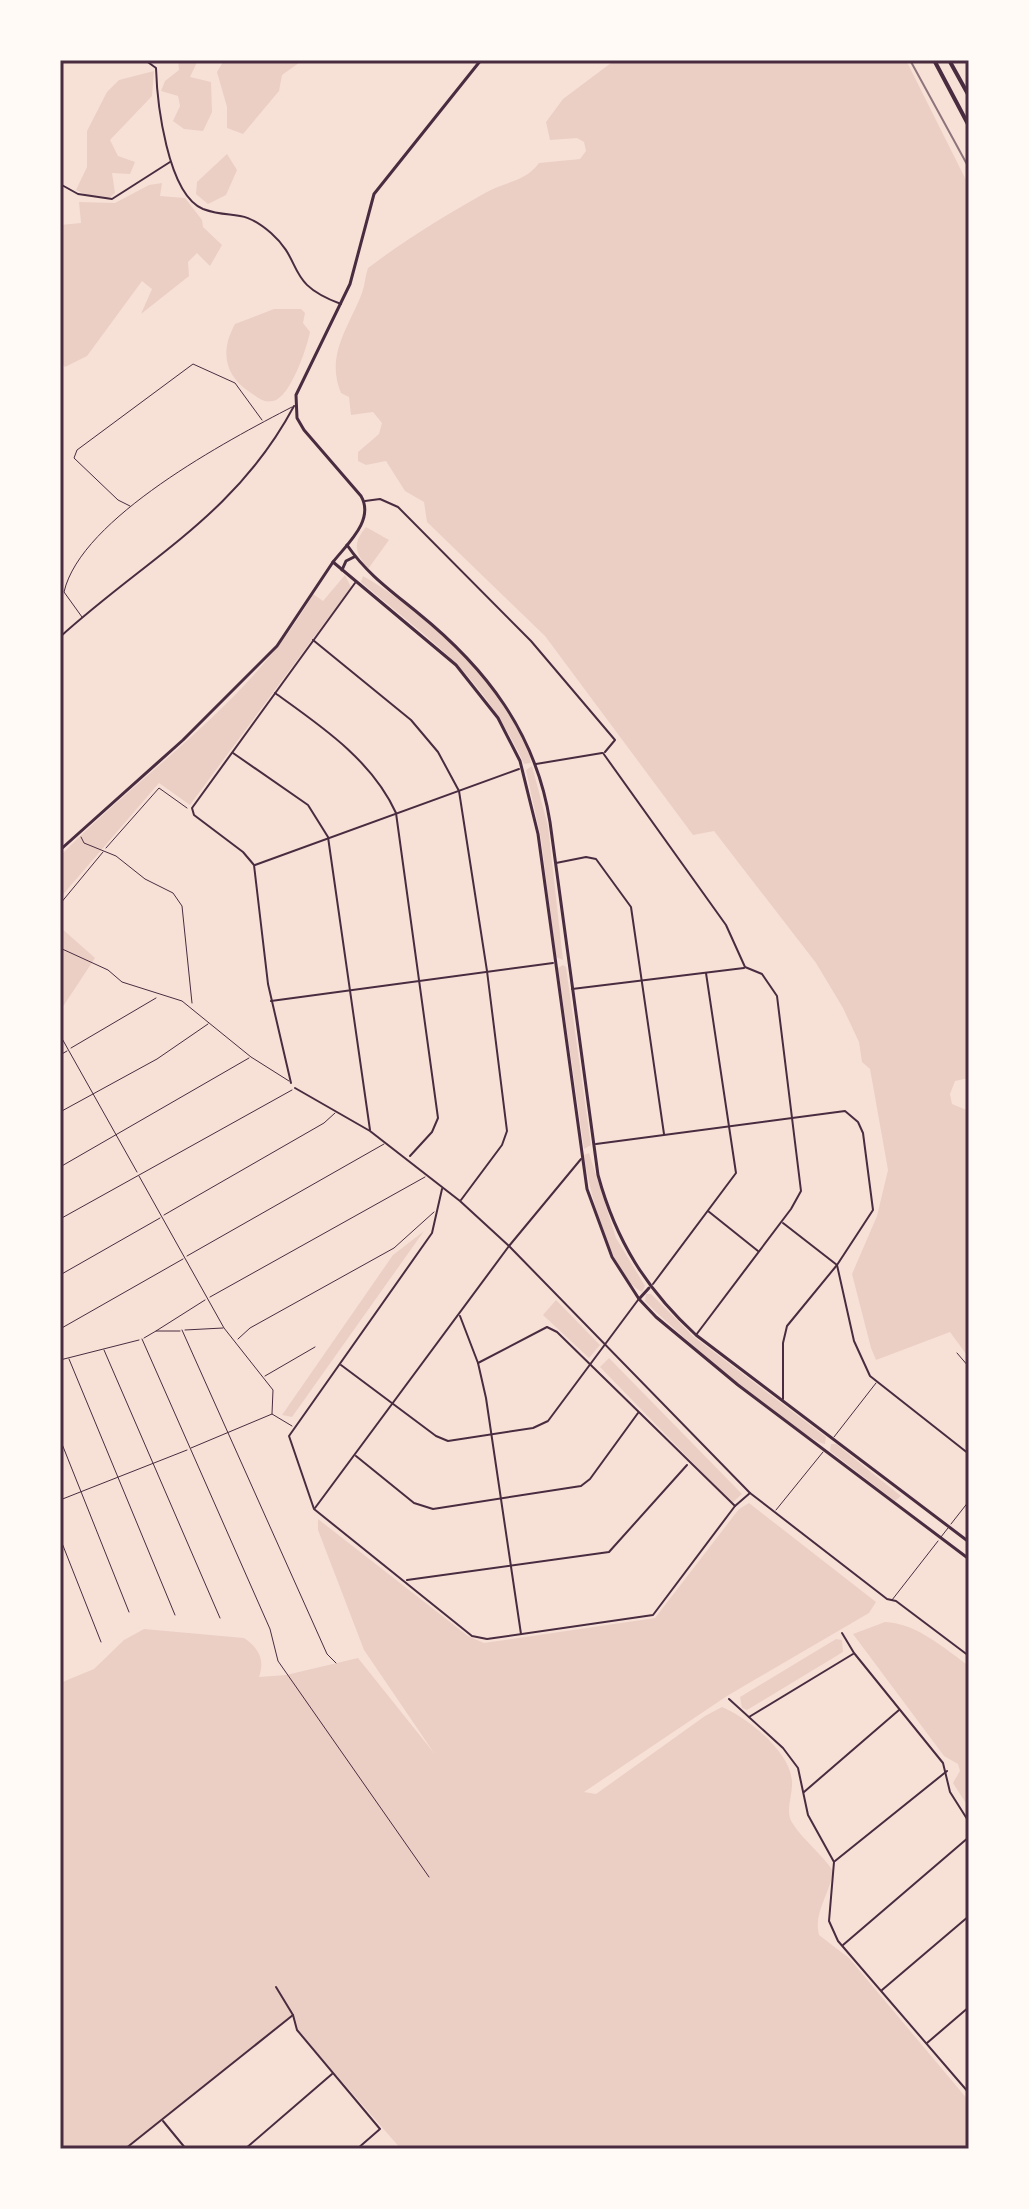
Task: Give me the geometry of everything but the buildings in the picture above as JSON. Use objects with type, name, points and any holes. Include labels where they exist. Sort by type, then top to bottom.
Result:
[{"type":"main road","points":[[60,850],[183,740],[277,646],[363,522],[365,501],[304,430],[294,406],[301,381],[342,304],[374,194],[481,60]]},
{"type":"main road","points":[[934,60],[969,126]]},
{"type":"main road","points":[[949,60],[969,96]]},
{"type":"main road","points":[[347,545],[365,572],[428,622],[484,674],[514,719],[536,764],[545,796],[555,863],[593,1147],[615,1230],[649,1288],[696,1335],[969,1542]]},
{"type":"main road","points":[[342,570],[346,561],[354,557]]},
{"type":"main road","points":[[333,562],[441,651],[472,682],[498,718],[523,768],[538,834],[581,1159],[606,1245],[639,1299],[687,1346],[969,1559]]},
{"type":"main road","points":[[356,582],[365,572]]},
{"type":"main road","points":[[523,768],[536,764]]},
{"type":"main road","points":[[554,963],[568,961]]},
{"type":"main road","points":[[581,1152],[593,1147]]},
{"type":"main road","points":[[639,1299],[649,1288]]},
{"type":"main road","points":[[824,1450],[832,1439]]},
{"type":"main road","points":[[896,1504],[905,1494]]},
{"type":"street","points":[[145,60],[156,68],[157,111],[171,162],[189,196],[201,208],[248,215],[281,242],[301,281],[315,294],[342,304]]},
{"type":"street","points":[[60,184],[78,194],[112,199],[171,162]]},
{"type":"street","points":[[60,637],[212,515],[264,456],[294,406]]},
{"type":"street","points":[[365,501],[380,499],[398,507],[502,609],[615,740],[603,753],[536,764]]},
{"type":"street","points":[[291,1083],[271,1001],[254,865],[243,852],[193,813],[193,804],[356,582]]},
{"type":"street","points":[[313,640],[417,726],[459,791],[487,971],[507,1131],[502,1145],[460,1201]]},
{"type":"street","points":[[274,692],[366,766],[388,794],[396,813],[422,980],[438,1118],[432,1132],[409,1158]]},
{"type":"street","points":[[231,752],[308,805],[328,837],[370,1131]]},
{"type":"street","points":[[603,753],[726,925],[745,967]]},
{"type":"street","points":[[254,865],[523,768]]},
{"type":"street","points":[[555,863],[586,857],[596,859],[627,899],[633,917],[664,1135]]},
{"type":"street","points":[[271,1001],[554,963]]},
{"type":"street","points":[[572,989],[745,967],[762,974],[777,996],[801,1191],[782,1222],[696,1335]]},
{"type":"street","points":[[649,1288],[736,1173],[706,973]]},
{"type":"street","points":[[295,1088],[370,1131],[409,1158],[509,1246],[750,1493],[891,1601],[969,1656]]},
{"type":"street","points":[[593,1147],[845,1111],[858,1122],[863,1133],[873,1210],[837,1265],[784,1335],[783,1401]]},
{"type":"street","points":[[314,1509],[509,1246],[581,1159]]},
{"type":"street","points":[[442,1189],[427,1241],[294,1427],[288,1441],[314,1509],[472,1636],[487,1639],[653,1615],[735,1506],[750,1493]]},
{"type":"street","points":[[708,1211],[759,1252]]},
{"type":"street","points":[[782,1222],[837,1265],[854,1341],[876,1383],[969,1454]]},
{"type":"street","points":[[340,1364],[391,1404],[448,1441],[541,1426],[592,1365],[639,1299]]},
{"type":"street","points":[[460,1315],[478,1363],[492,1434],[521,1634]]},
{"type":"street","points":[[478,1363],[547,1327],[592,1365],[735,1506]]},
{"type":"street","points":[[354,1454],[423,1509],[500,1498],[581,1486],[590,1479],[638,1413]]},
{"type":"street","points":[[405,1580],[609,1552],[688,1463]]},
{"type":"street","points":[[842,1633],[854,1653],[947,1771],[950,1792],[969,1822]]},
{"type":"street","points":[[748,1718],[854,1653]]},
{"type":"street","points":[[729,1699],[793,1759],[808,1815],[834,1862],[829,1921],[843,1945],[969,2093]]},
{"type":"street","points":[[804,1792],[900,1710]]},
{"type":"street","points":[[834,1862],[947,1771]]},
{"type":"street","points":[[843,1945],[969,1837]]},
{"type":"street","points":[[882,1990],[969,1916]]},
{"type":"street","points":[[276,1987],[293,2015],[297,2030],[380,2129],[357,2149]]},
{"type":"street","points":[[927,2043],[969,2007]]},
{"type":"street","points":[[125,2149],[293,2015]]},
{"type":"street","points":[[245,2149],[332,2073]]},
{"type":"street","points":[[162,2120],[186,2149]]},
{"type":"lane","points":[[132,506],[118,500],[74,458],[77,450],[193,364],[235,383],[264,422]]},
{"type":"lane","points":[[82,617],[64,592],[68,578],[92,546],[132,506],[155,485],[294,406]]},
{"type":"lane","points":[[60,948],[108,970],[122,982],[158,996],[172,996],[295,1088],[60,1219]]},
{"type":"lane","points":[[60,1055],[158,996]]},
{"type":"lane","points":[[60,1112],[157,1059],[208,1024]]},
{"type":"lane","points":[[60,1035],[224,1328],[273,1390],[272,1414]]},
{"type":"lane","points":[[60,1167],[251,1057]]},
{"type":"lane","points":[[60,1275],[324,1123],[336,1111]]},
{"type":"lane","points":[[60,1329],[387,1143]]},
{"type":"lane","points":[[60,1360],[142,1339],[208,1298],[427,1175]]},
{"type":"lane","points":[[236,1340],[250,1328],[394,1248],[438,1210]]},
{"type":"lane","points":[[156,1331],[224,1328]]},
{"type":"lane","points":[[182,1330],[327,1654],[336,1663]]},
{"type":"lane","points":[[142,1339],[270,1629],[278,1661],[429,1877]]},
{"type":"lane","points":[[263,1377],[315,1347]]},
{"type":"lane","points":[[104,1350],[220,1618]]},
{"type":"lane","points":[[957,1353],[969,1367]]},
{"type":"lane","points":[[69,1359],[175,1615]]},
{"type":"lane","points":[[832,1439],[876,1383]]},
{"type":"lane","points":[[60,1500],[272,1414]]},
{"type":"lane","points":[[272,1414],[294,1427]]},
{"type":"lane","points":[[60,1439],[129,1612]]},
{"type":"lane","points":[[776,1510],[824,1450]]},
{"type":"lane","points":[[891,1601],[969,1501]]},
{"type":"lane","points":[[60,1538],[101,1642]]},
{"type":"path","points":[[60,904],[159,788],[193,813]]},
{"type":"path","points":[[80,833],[84,843],[105,850],[178,898],[182,906],[192,1009]]},
{"type":"shaded area","points":[[178,60],[198,60],[190,77],[211,82],[212,112],[203,131],[184,129],[173,121],[180,106],[178,96],[161,91],[165,81],[179,70]]},
{"type":"shaded area","points":[[224,60],[303,60],[282,75],[279,91],[243,134],[227,128],[227,107],[217,72]]},
{"type":"shaded area","points":[[615,60],[906,60],[969,186],[969,1078],[955,1081],[950,1094],[952,1104],[969,1111],[969,1358],[950,1332],[876,1360],[871,1348],[852,1274],[877,1216],[888,1170],[870,1069],[862,1062],[859,1042],[816,963],[714,831],[693,835],[545,636],[427,522],[424,502],[405,491],[386,461],[366,465],[358,461],[358,452],[379,434],[382,423],[373,412],[351,415],[349,397],[341,393],[336,366],[337,354],[362,293],[368,268],[440,219],[492,189],[521,178],[539,163],[580,159],[586,151],[584,142],[577,138],[550,140],[546,122],[563,99]]},
{"type":"shaded area","points":[[154,71],[152,96],[110,140],[118,156],[135,162],[130,174],[112,173],[115,193],[109,198],[89,196],[76,190],[87,167],[87,131],[107,92],[119,80]]},
{"type":"shaded area","points":[[227,154],[237,170],[226,195],[208,204],[196,194],[197,182]]},
{"type":"shaded area","points":[[162,183],[160,196],[185,198],[202,220],[203,227],[222,245],[210,266],[197,253],[188,262],[189,276],[141,314],[152,289],[142,281],[87,356],[65,367],[60,362],[60,225],[81,223],[79,202],[115,203],[149,185]]},
{"type":"shaded area","points":[[274,309],[301,309],[305,313],[303,323],[310,332],[286,391],[273,401],[266,401],[235,379],[226,353],[235,324]]},
{"type":"shaded area","points":[[366,527],[389,540],[368,569],[357,548]]},
{"type":"shaded area","points":[[345,575],[351,587],[190,805],[159,783],[60,898],[60,856],[229,701],[260,668],[313,594],[323,601]]},
{"type":"shaded area","points":[[363,576],[411,609],[464,657],[509,711],[531,763],[524,764],[491,705],[473,682],[434,643],[361,582]]},
{"type":"shaded area","points":[[532,766],[548,826],[563,960],[556,957],[541,839],[526,770]]},
{"type":"shaded area","points":[[60,927],[95,958],[60,1011]]},
{"type":"shaded area","points":[[566,967],[591,1145],[584,1149],[558,968]]},
{"type":"shaded area","points":[[589,1153],[616,1238],[645,1286],[642,1292],[621,1269],[603,1231],[586,1170],[584,1155]]},
{"type":"shaded area","points":[[424,1231],[292,1417],[282,1415],[393,1255]]},
{"type":"shaded area","points":[[646,1294],[651,1294],[693,1336],[826,1437],[825,1444],[790,1423],[705,1356],[645,1301]]},
{"type":"shaded area","points":[[556,1300],[600,1345],[589,1358],[543,1315]]},
{"type":"shaded area","points":[[609,1358],[742,1494],[732,1503],[600,1367]]},
{"type":"shaded area","points":[[831,1444],[836,1444],[901,1496],[895,1501],[830,1451]]},
{"type":"shaded area","points":[[749,1503],[876,1602],[869,1613],[727,1696],[584,1792],[596,1794],[722,1707],[744,1719],[766,1737],[790,1771],[790,1819],[833,1871],[818,1919],[819,1935],[849,1958],[969,2101],[969,2149],[401,2149],[297,2030],[293,2016],[125,2149],[60,2149],[60,1683],[94,1669],[124,1640],[144,1629],[244,1638],[259,1655],[259,1677],[286,1675],[358,1658],[434,1753],[364,1650],[318,1530],[318,1519],[468,1636],[484,1643],[655,1618],[739,1509]]},
{"type":"shaded area","points":[[885,1622],[919,1632],[969,1666],[969,1808],[953,1783],[960,1771],[958,1764],[944,1756],[853,1634]]},
{"type":"shaded area","points":[[836,1639],[842,1640],[843,1652],[747,1710],[742,1708],[740,1697]]},
{"type":"tram line","points":[[910,60],[969,168]]}]
